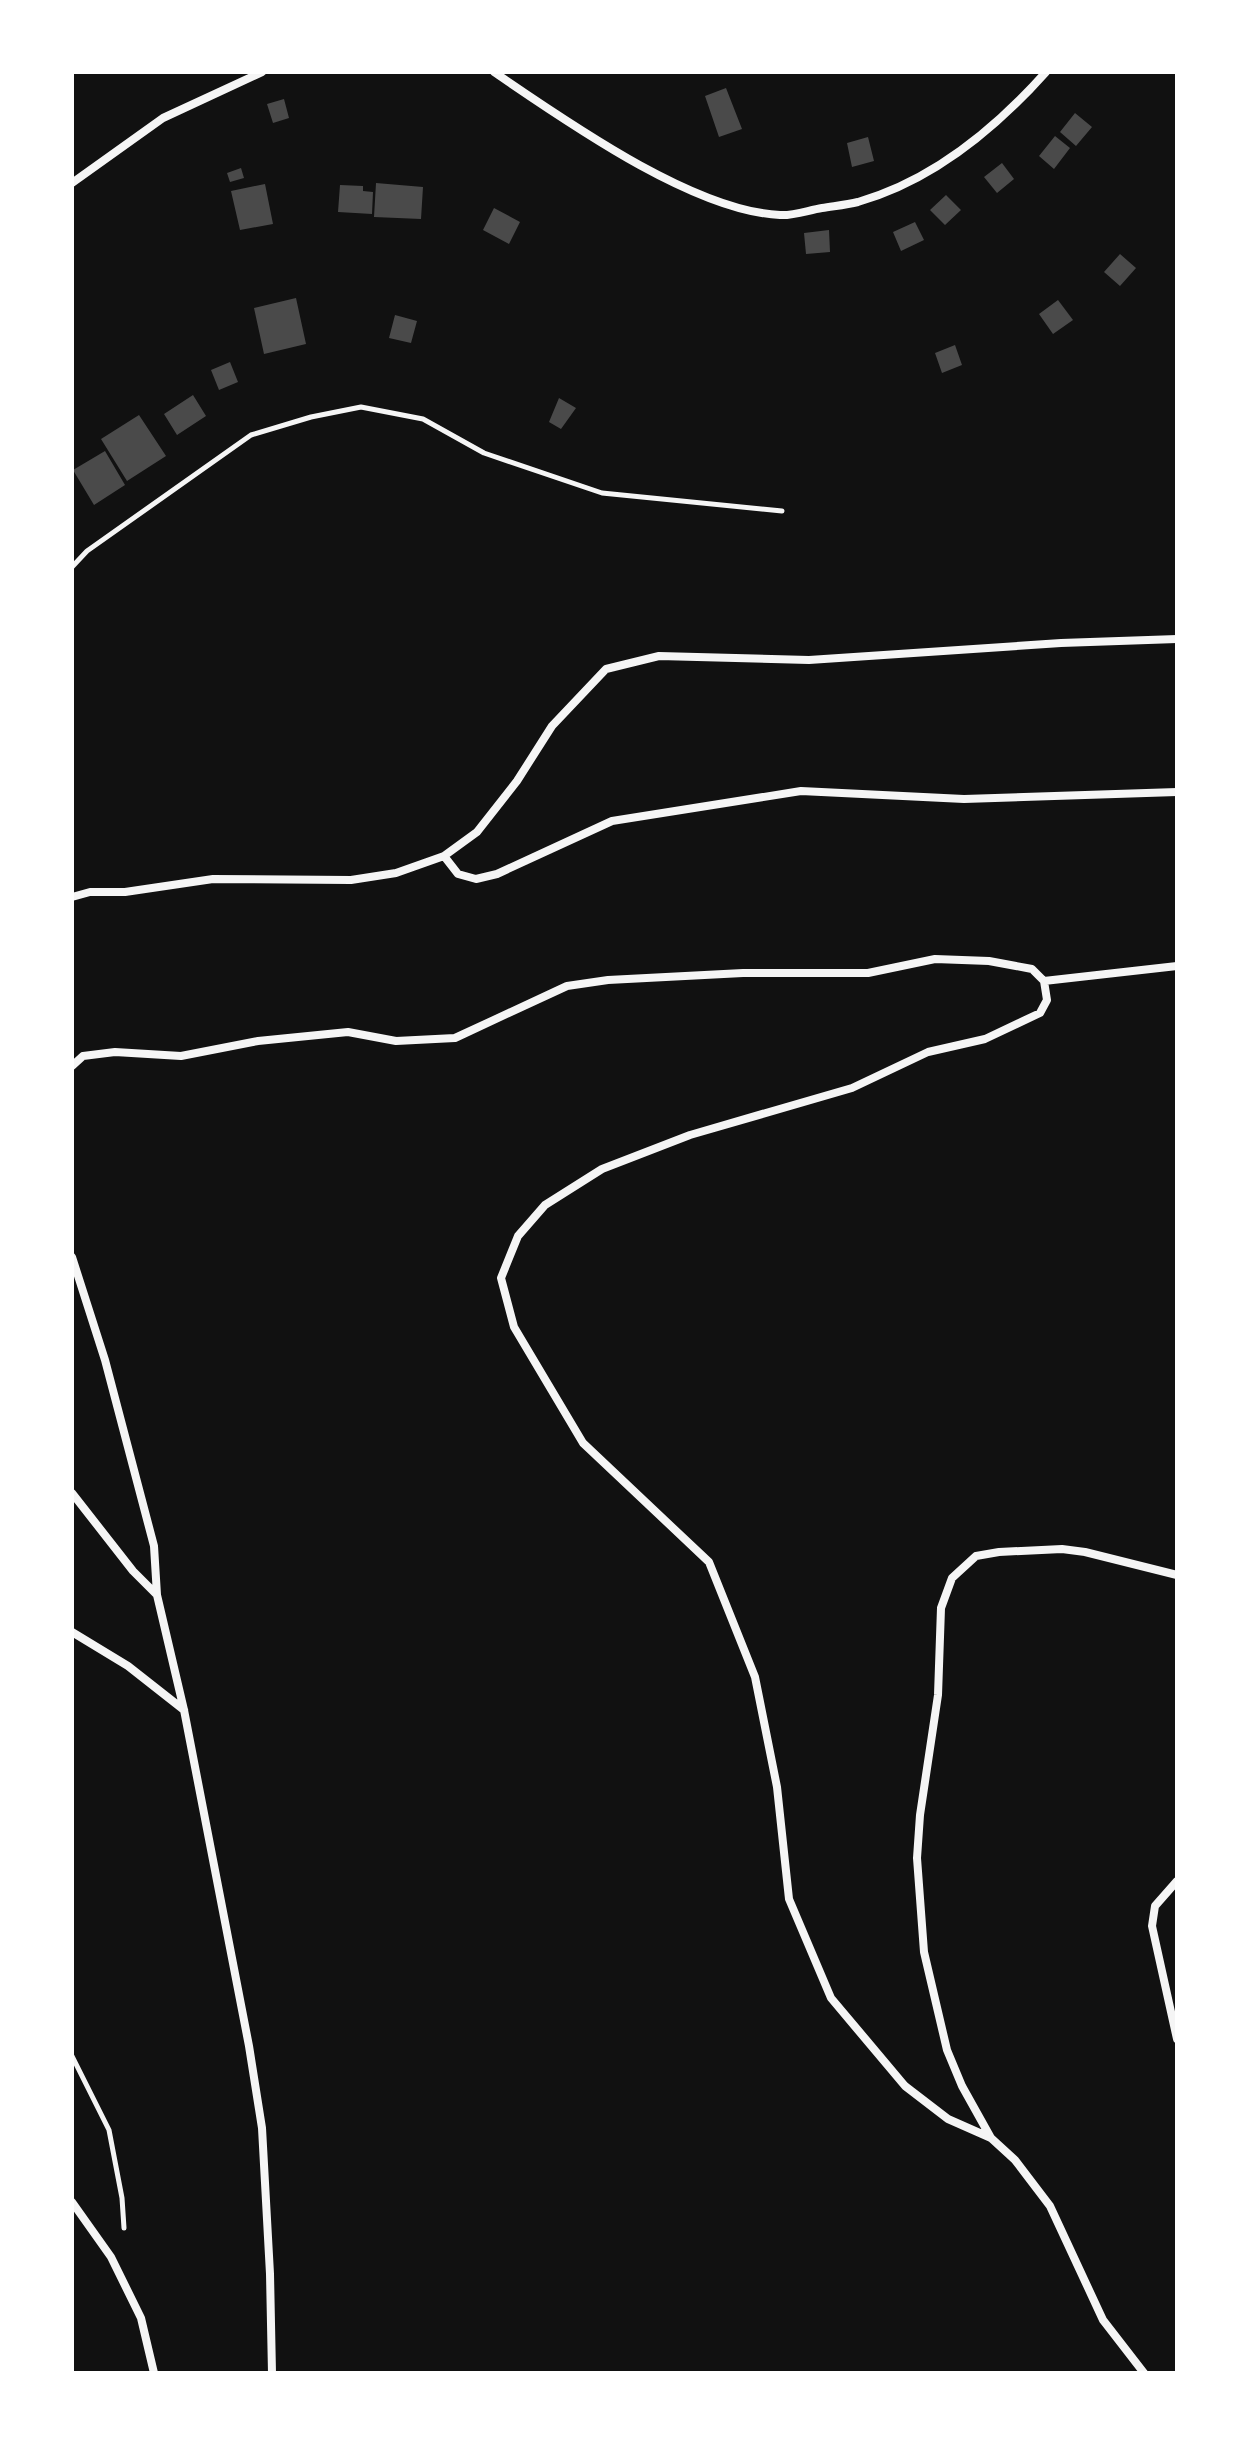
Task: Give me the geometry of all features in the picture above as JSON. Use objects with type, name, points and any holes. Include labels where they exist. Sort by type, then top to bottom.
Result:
[{"type":"street","points":[[72,183],[163,118],[262,72]]},
{"type":"street","points":[[494,72],[565,121],[676,184],[729,206],[782,216],[858,202],[909,182],[964,148],[1019,102],[1046,72]]},
{"type":"street","points":[[72,897],[90,892],[125,892],[213,879],[351,880],[396,873],[444,856],[477,832],[517,781],[552,726],[606,669],[659,656],[809,660],[1061,643],[1177,639]]},
{"type":"street","points":[[444,856],[458,874],[476,879],[497,874],[612,821],[801,791],[964,799],[1177,792]]},
{"type":"street","points":[[72,1066],[83,1056],[115,1052],[181,1056],[258,1041],[348,1032],[396,1041],[455,1038],[567,986],[608,980],[743,973],[868,973],[935,959],[989,961],[1032,969],[1044,981],[1047,1000],[1040,1013],[985,1039],[928,1052],[852,1088],[690,1135],[602,1169],[545,1205],[518,1236],[501,1278],[514,1327],[583,1443],[709,1562],[755,1677],[777,1787],[789,1899],[831,1998],[905,2086],[948,2119],[991,2138]]},
{"type":"street","points":[[1044,981],[1177,966]]},
{"type":"street","points":[[72,1257],[101,1346],[154,1546],[157,1595],[184,1710],[262,2128],[272,2373]]},
{"type":"street","points":[[72,1493],[133,1571],[157,1595]]},
{"type":"street","points":[[1144,2373],[1103,2320],[1050,2206],[1015,2160],[991,2138],[962,2086],[947,2050],[924,1952],[917,1858],[920,1815],[938,1695],[941,1608],[952,1578],[976,1556],[1062,1549],[1177,1575]]},
{"type":"street","points":[[72,1632],[128,1666],[184,1710]]},
{"type":"street","points":[[1177,1881],[1155,1906],[1152,1926],[1177,2039]]},
{"type":"street","points":[[72,2202],[111,2257],[141,2318],[154,2373]]},
{"type":"path","points":[[72,567],[87,551],[251,435],[311,417],[361,407],[423,419],[484,453],[602,493],[782,511]]},
{"type":"path","points":[[72,2056],[109,2130],[122,2198],[124,2229],[124,2238],[111,2257]]},
{"type":"building","points":[[726,88],[742,129],[719,137],[705,96]]},
{"type":"building","points":[[284,99],[289,118],[273,123],[267,104]]},
{"type":"building","points":[[1075,113],[1092,127],[1076,146],[1060,132]]},
{"type":"building","points":[[1055,136],[1070,148],[1054,169],[1039,156]]},
{"type":"building","points":[[868,137],[874,161],[852,167],[847,143]]},
{"type":"building","points":[[1002,163],[1014,179],[997,193],[984,177]]},
{"type":"building","points":[[241,168],[244,178],[230,182],[227,173]]},
{"type":"building","points":[[376,183],[423,187],[421,219],[374,217]]},
{"type":"building","points":[[265,184],[273,224],[240,230],[231,191]]},
{"type":"building","points":[[340,185],[363,186],[363,191],[373,192],[372,214],[338,212]]},
{"type":"building","points":[[946,195],[961,210],[945,225],[930,210]]},
{"type":"building","points":[[494,208],[520,222],[509,244],[483,230]]},
{"type":"building","points":[[915,222],[924,240],[901,251],[893,232]]},
{"type":"building","points":[[829,230],[830,252],[806,254],[804,233]]},
{"type":"building","points":[[1120,254],[1136,268],[1120,286],[1104,272]]},
{"type":"building","points":[[296,298],[306,344],[264,354],[254,308]]},
{"type":"building","points":[[1058,300],[1073,320],[1053,334],[1039,314]]},
{"type":"building","points":[[395,315],[417,321],[411,343],[389,338]]},
{"type":"building","points":[[955,345],[962,365],[942,373],[935,353]]},
{"type":"building","points":[[230,362],[238,382],[219,390],[211,370]]},
{"type":"building","points":[[193,395],[206,416],[177,435],[164,414]]},
{"type":"building","points":[[559,398],[576,408],[561,429],[549,422]]},
{"type":"building","points":[[139,415],[166,456],[127,481],[101,439]]},
{"type":"building","points":[[105,451],[125,485],[94,505],[73,470]]}]
